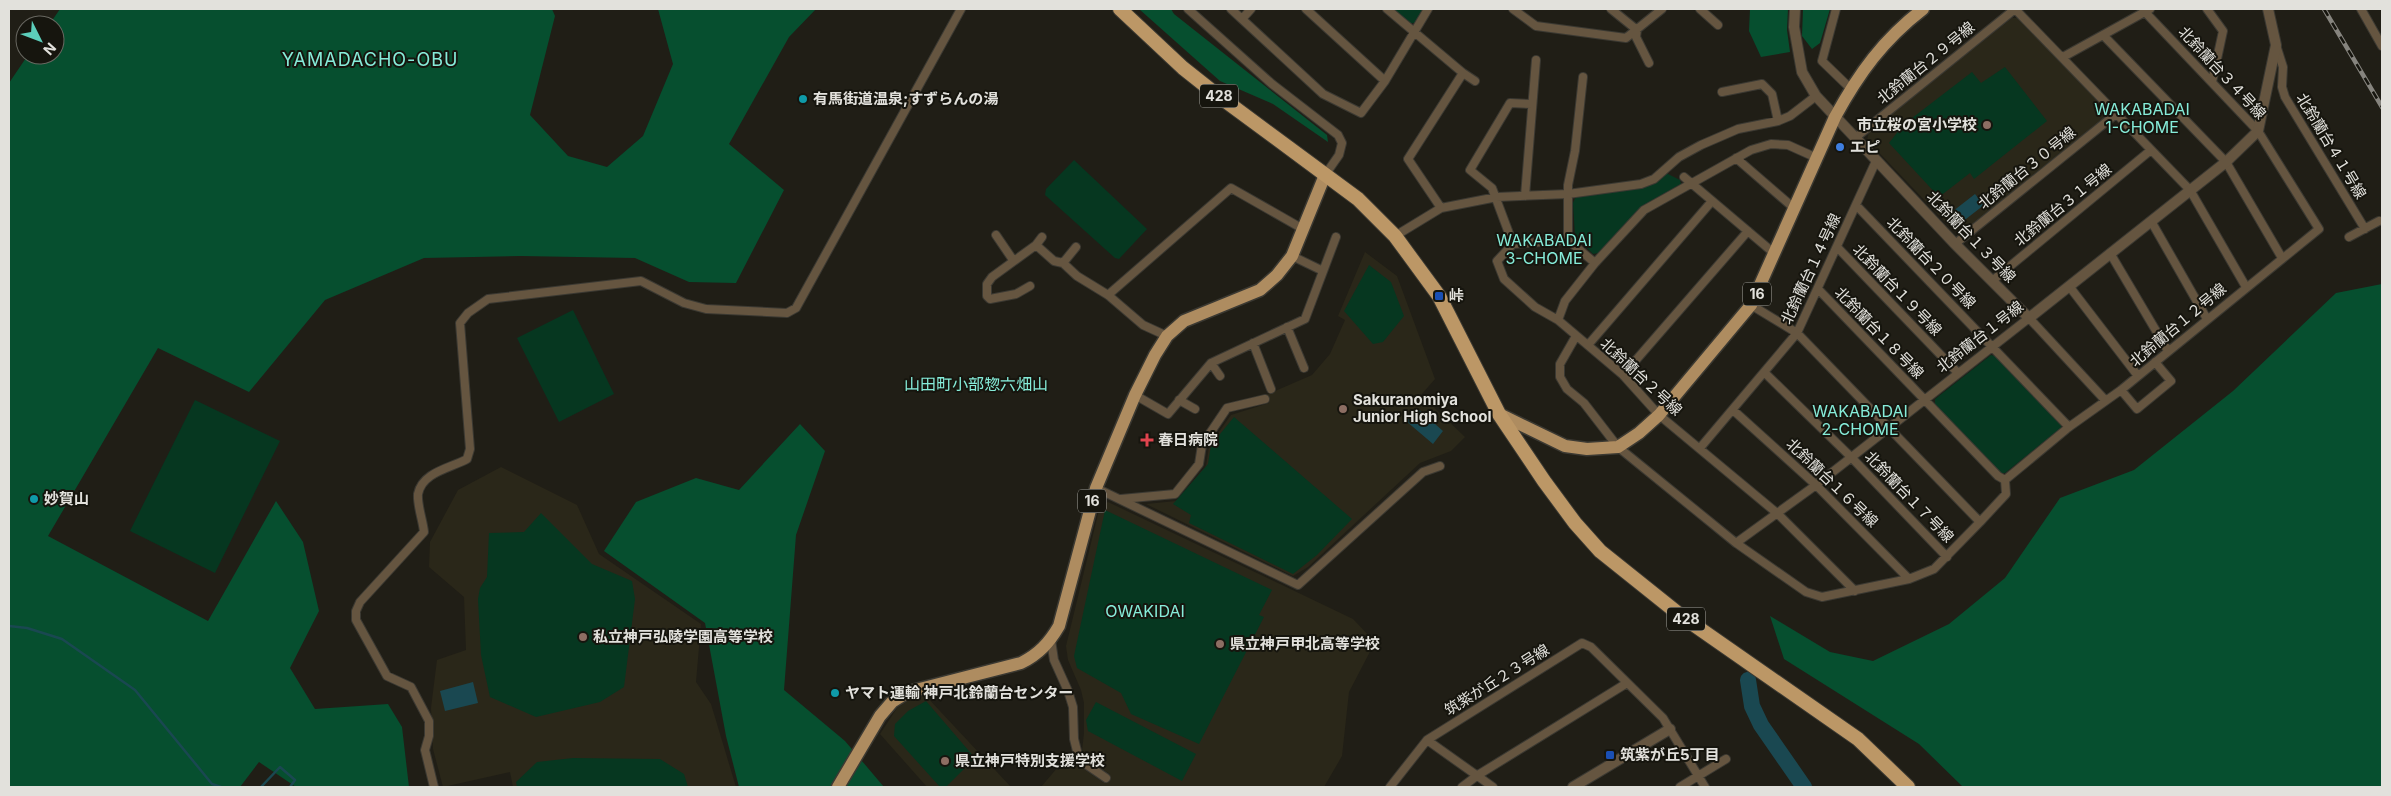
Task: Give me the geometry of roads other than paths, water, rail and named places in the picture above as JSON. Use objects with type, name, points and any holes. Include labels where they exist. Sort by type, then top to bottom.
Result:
[{"type":"highway","name":"428","points":[[1120,9],[1183,68],[1358,199],[1395,236],[1439,296],[1499,414],[1549,488],[1586,538],[1680,615],[1858,739],[1908,787]]},
{"type":"main road","name":"16","points":[[1499,414],[1565,446],[1587,449],[1618,447],[1639,433],[1659,415],[1751,305],[1835,117],[1851,89],[1879,50],[1915,11]]},
{"type":"main road","name":"16","points":[[838,787],[880,716],[892,702],[908,692],[1022,663],[1037,654],[1051,640],[1059,626],[1096,488],[1155,354],[1168,336],[1184,321],[1260,290],[1277,275],[1292,256],[1325,175]]},
{"type":"street","points":[[434,787],[425,750],[430,736],[429,721],[411,687],[387,676],[356,620],[356,610],[360,602],[424,532],[418,495],[422,484],[429,476],[467,459],[470,449],[460,322],[468,313],[488,299],[641,280],[684,303],[706,309],[787,313],[796,308],[961,9]]},
{"type":"street","points":[[1188,9],[1272,84],[1338,135],[1342,143],[1339,155],[1325,175]]},
{"type":"street","points":[[1230,9],[1323,94],[1361,113],[1385,81],[1428,9]]},
{"type":"street","points":[[1242,19],[1251,9]]},
{"type":"street","points":[[1306,9],[1385,81]]},
{"type":"street","points":[[1313,15],[1319,9]]},
{"type":"street","points":[[1387,9],[1474,81]]},
{"type":"street","points":[[1514,9],[1536,26],[1626,38],[1662,9]]},
{"type":"street","points":[[1611,9],[1636,30],[1636,37],[1649,63]]},
{"type":"street","points":[[1700,9],[1718,25]]},
{"type":"street","name":"北鈴蘭台１３号線","points":[[1795,9],[1794,27],[1802,72],[1816,96],[2105,400]]},
{"type":"street","points":[[1836,9],[1822,60],[1851,89]]},
{"type":"street","points":[[2015,9],[2190,190],[2246,287]]},
{"type":"street","name":"北鈴蘭台２９号線","points":[[1855,138],[2015,9]]},
{"type":"street","points":[[2207,9],[2223,31],[2212,82]]},
{"type":"street","points":[[2258,132],[2276,45],[2268,9]]},
{"type":"street","points":[[2361,9],[2382,44]]},
{"type":"street","points":[[2063,57],[2148,10]]},
{"type":"street","name":"北鈴蘭台３４号線","points":[[2148,10],[2258,132]]},
{"type":"street","points":[[2103,35],[2226,162],[2282,258]]},
{"type":"street","name":"北鈴蘭台４１号線","points":[[2276,45],[2283,67],[2282,87],[2285,97],[2365,229]]},
{"type":"street","points":[[1525,196],[1536,60]]},
{"type":"street","points":[[1441,208],[1408,159],[1463,73]]},
{"type":"street","points":[[1568,240],[1568,185],[1575,151],[1583,77]]},
{"type":"street","points":[[1722,92],[1762,84],[1772,94],[1778,121]]},
{"type":"street","points":[[1395,236],[1441,208],[1497,197],[1568,194],[1641,184],[1654,180],[1679,157],[1738,129],[1778,121],[1802,108],[1816,96]]},
{"type":"street","points":[[1532,104],[1510,103],[1470,170],[1492,188],[1497,197],[1513,244],[1568,240],[1595,262]]},
{"type":"street","name":"北鈴蘭台３０号線","points":[[1955,244],[2116,114]]},
{"type":"street","name":"北鈴蘭台１号線","points":[[1736,543],[1778,514],[1890,428],[1924,399],[2226,162],[2258,132]]},
{"type":"street","name":"北鈴蘭台１２号線","points":[[2005,480],[2069,427],[2121,390],[2320,229],[2258,132]]},
{"type":"street","points":[[1558,320],[1565,301],[1595,262],[1644,210],[1751,150],[1771,144],[1788,145],[1818,158]]},
{"type":"street","name":"北鈴蘭台３１号線","points":[[1992,280],[2151,150]]},
{"type":"street","points":[[1736,158],[1795,209]]},
{"type":"street","name":"北鈴蘭台１４号線","points":[[1700,448],[1798,333],[1876,161]]},
{"type":"street","points":[[1669,166],[1677,172]]},
{"type":"street","points":[[1684,177],[1775,254]]},
{"type":"street","points":[[1108,295],[1231,188],[1303,229]]},
{"type":"street","points":[[1588,345],[1712,201]]},
{"type":"street","name":"北鈴蘭台２０号線","points":[[1856,205],[2069,427]]},
{"type":"street","points":[[2349,237],[2379,220]]},
{"type":"street","points":[[2151,221],[2207,319]]},
{"type":"street","points":[[1623,375],[1748,231]]},
{"type":"street","points":[[996,235],[1014,260]]},
{"type":"street","points":[[1030,286],[1016,294],[990,299],[987,296],[987,284],[992,277],[1036,245],[1042,237]]},
{"type":"street","points":[[1135,396],[1168,414],[1211,362],[1305,319],[1336,237]]},
{"type":"street","name":"北鈴蘭台２号線","points":[[1513,244],[1496,261],[1504,279],[1535,307],[1558,320],[1623,375],[1659,415],[1778,514],[1855,591]]},
{"type":"street","points":[[1036,245],[1054,261],[1063,263],[1076,276],[1108,295],[1143,325],[1168,336]]},
{"type":"street","points":[[1063,263],[1076,247]]},
{"type":"street","name":"北鈴蘭台１９号線","points":[[1837,247],[1958,373]]},
{"type":"street","points":[[2110,253],[2168,351]]},
{"type":"street","points":[[1292,256],[1323,271]]},
{"type":"street","points":[[2069,286],[2138,376]]},
{"type":"street","name":"北鈴蘭台１８号線","points":[[1818,289],[1998,476],[2005,480]]},
{"type":"street","points":[[1751,305],[1798,333],[1980,522]]},
{"type":"street","points":[[1287,327],[1304,368]]},
{"type":"street","points":[[1576,336],[1560,364],[1560,377],[1567,389],[1584,403],[1618,447],[1736,543],[1806,592],[1822,598],[1909,579],[1934,569],[1948,557],[2006,494],[2005,480]]},
{"type":"street","points":[[1252,343],[1271,389]]},
{"type":"street","points":[[1211,362],[1220,376]]},
{"type":"street","points":[[2121,390],[2137,409],[2171,381],[2155,362]]},
{"type":"street","name":"北鈴蘭台１７号線","points":[[1765,373],[1851,457],[1948,557]]},
{"type":"street","points":[[1120,500],[1175,494],[1199,464],[1202,445],[1227,408],[1265,398]]},
{"type":"street","points":[[1179,400],[1195,409]]},
{"type":"street","name":"北鈴蘭台１６号線","points":[[1733,410],[1816,485],[1909,579]]},
{"type":"street","points":[[1096,488],[1298,585],[1423,472],[1440,466]]},
{"type":"street","points":[[1051,640],[1054,660],[1073,707],[1074,739],[1078,755],[1087,765],[1106,778]]},
{"type":"street","name":"筑紫が丘２３号線","points":[[1390,787],[1427,740],[1582,643],[1591,647],[1663,718],[1704,787]]},
{"type":"street","points":[[1462,787],[1478,775],[1627,683]]},
{"type":"street","points":[[1574,787],[1670,729]]},
{"type":"street","points":[[1427,740],[1493,787]]},
{"type":"street","points":[[1680,787],[1726,759]]},
{"type":"water","points":[[1975,194],[1984,205],[1957,226],[1948,215]]},
{"type":"water","points":[[1417,408],[1443,431],[1433,444],[1406,421]]},
{"type":"water","points":[[473,682],[478,703],[445,711],[440,691]]},
{"type":"waterway","points":[[9,626],[27,628],[62,639],[135,690],[212,784],[221,787]]},
{"type":"waterway","points":[[1748,680],[1752,706],[1761,725],[1804,787]]},
{"type":"waterway","points":[[261,787],[280,767],[295,780],[290,787]]},
{"type":"railway","points":[[2324,9],[2382,107]]},
{"type":"place","name":"有馬街道温泉;すずらんの湯","points":[[803,99]]},
{"type":"place","name":"市立桜の宮小学校","points":[[1987,125]]},
{"type":"place","name":"エピ","points":[[1840,147]]},
{"type":"place","name":"峠","points":[[1439,296]]},
{"type":"place","name":"Sakuranomiya Junior High School","points":[[1343,409]]},
{"type":"place","name":"春日病院","points":[[1147,440]]},
{"type":"place","name":"妙賀山","points":[[34,499]]},
{"type":"place","name":"私立神戸弘陵学園高等学校","points":[[583,637]]},
{"type":"place","name":"県立神戸甲北高等学校","points":[[1220,644]]},
{"type":"place","name":"ヤマト運輸 神戸北鈴蘭台センター","points":[[835,693]]},
{"type":"place","name":"筑紫が丘5丁目","points":[[1610,755]]},
{"type":"place","name":"県立神戸特別支援学校","points":[[945,761]]},
{"type":"district","name":"YAMADACHO-OBU","points":[[370,60]]},
{"type":"district","name":"WAKABADAI 1-CHOME","points":[[2142,118]]},
{"type":"district","name":"WAKABADAI 3-CHOME","points":[[1544,249]]},
{"type":"district","name":"山田町小部惣六畑山","points":[[976,384]]},
{"type":"district","name":"WAKABADAI 2-CHOME","points":[[1860,420]]},
{"type":"district","name":"OWAKIDAI","points":[[1145,611]]}]
